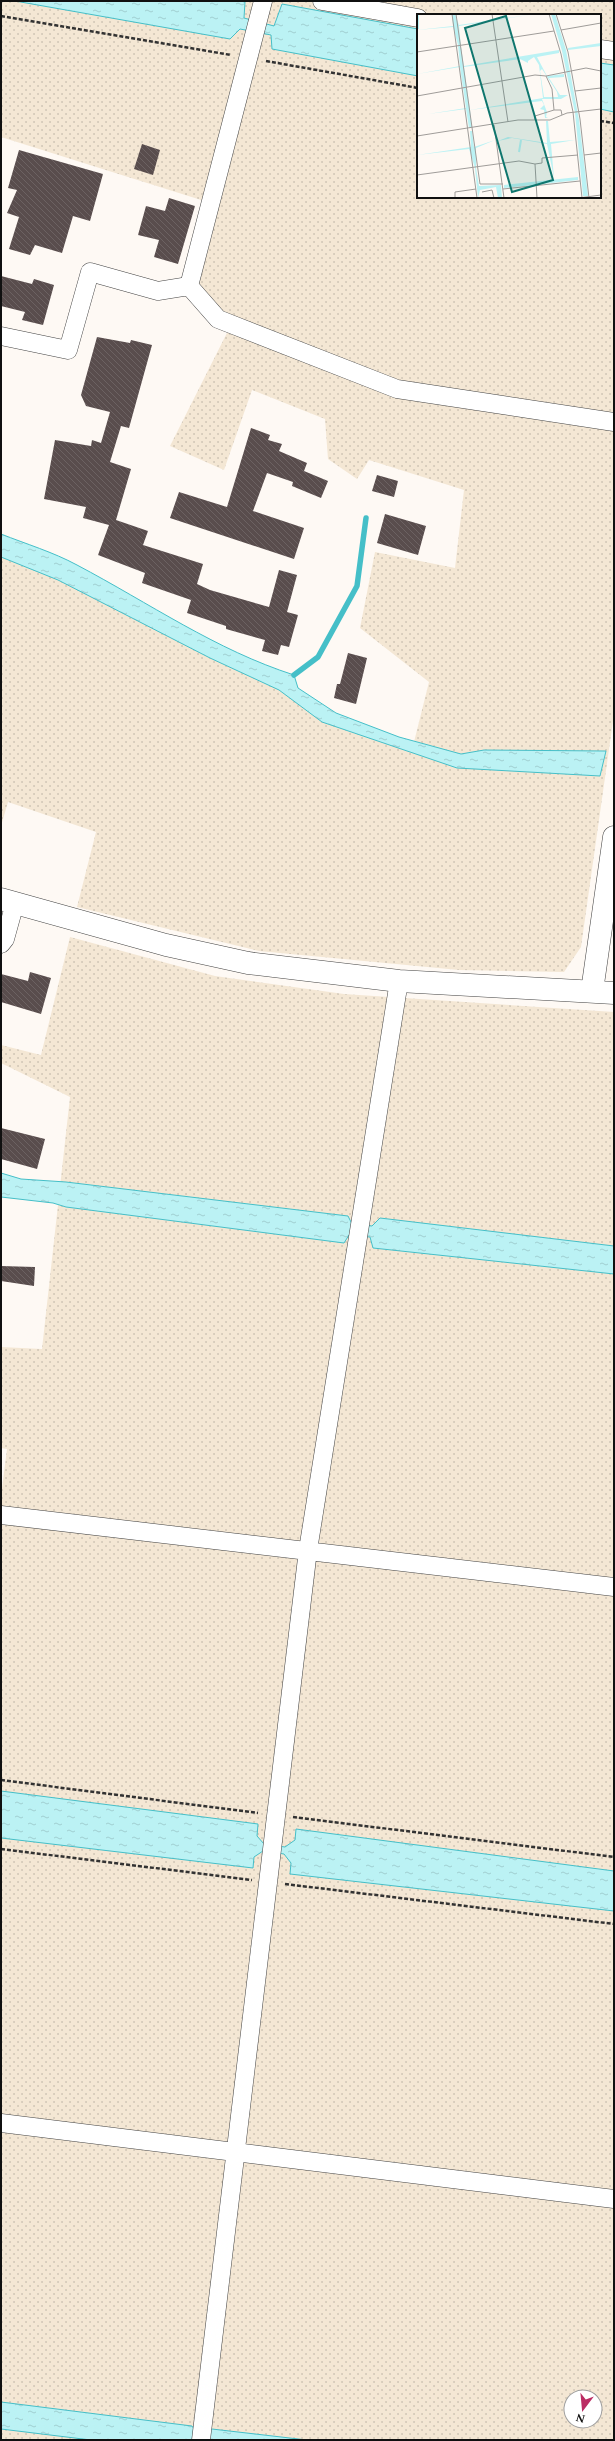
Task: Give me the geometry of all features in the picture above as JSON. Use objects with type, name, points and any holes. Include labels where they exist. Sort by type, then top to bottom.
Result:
[{"type":"street","points":[[189,286],[263,1]]},
{"type":"street","points":[[322,1],[417,18]]},
{"type":"street","points":[[601,49],[614,51]]},
{"type":"street","points":[[1,336],[68,350],[90,272],[158,291],[189,286]]},
{"type":"street","points":[[189,286],[218,319],[397,389],[614,422]]},
{"type":"street","points":[[592,991],[614,837]]},
{"type":"street","points":[[1,944],[4,940],[8,901],[166,945],[248,963],[399,981],[614,993]]},
{"type":"street","points":[[201,2434],[234,2151],[308,1550],[399,981]]},
{"type":"street","points":[[1,1515],[614,1587]]},
{"type":"street","points":[[1,2123],[614,2199]]},
{"type":"path","points":[[1,16],[417,88]]},
{"type":"path","points":[[601,121],[614,123]]},
{"type":"path","points":[[1,1780],[614,1857]]},
{"type":"path","points":[[1,1849],[614,1924]]},
{"type":"shaded area","points":[[1,1],[614,1],[614,714],[581,947],[564,972],[459,970],[259,951],[77,907],[96,832],[8,802],[1,826],[1,543],[273,675],[322,716],[412,750],[429,682],[360,628],[375,552],[455,568],[464,490],[369,460],[357,479],[328,459],[325,419],[252,390],[224,470],[170,446],[232,323],[195,286],[217,205],[1,137]]},
{"type":"shaded area","points":[[70,937],[215,976],[344,994],[614,1012],[614,2440],[1,2440],[1,1496],[7,1449],[1,1448],[1,1347],[42,1349],[70,1097],[1,1063],[1,1045],[41,1055]]},
{"type":"water","points":[[15,1],[240,1],[245,2],[244,18],[274,26],[282,4],[417,29],[417,76],[272,49],[271,35],[240,29],[230,39]]},
{"type":"water","points":[[601,63],[614,65],[614,112],[601,109]]},
{"type":"water","points":[[1,534],[68,560],[183,625],[237,653],[294,675],[298,688],[336,713],[399,737],[461,754],[484,750],[606,751],[600,776],[457,768],[322,722],[279,690],[210,658],[58,580],[1,557]]},
{"type":"water","points":[[1,1173],[21,1179],[66,1182],[348,1216],[352,1224],[372,1226],[380,1218],[614,1246],[614,1274],[373,1248],[370,1237],[349,1235],[344,1243],[66,1207],[53,1203],[1,1197]]},
{"type":"water","points":[[1,1791],[258,1824],[257,1836],[264,1844],[285,1847],[295,1840],[296,1829],[614,1871],[614,1911],[290,1874],[291,1863],[284,1854],[263,1851],[254,1857],[253,1868],[1,1838]]},
{"type":"water","points":[[1,2402],[192,2426],[196,2432],[207,2434],[212,2429],[307,2440],[91,2440],[1,2429]]},
{"type":"building","points":[[142,144],[160,150],[153,175],[134,169]]},
{"type":"building","points":[[19,150],[103,174],[90,221],[73,216],[62,253],[35,245],[30,255],[9,249],[19,217],[7,213],[17,190],[8,188]]},
{"type":"building","points":[[169,198],[195,206],[178,264],[154,257],[159,240],[138,235],[146,206],[165,211]]},
{"type":"building","points":[[1,276],[32,284],[34,279],[54,285],[43,325],[22,320],[25,312],[1,306]]},
{"type":"building","points":[[97,337],[130,343],[131,340],[152,345],[129,428],[121,426],[110,462],[131,469],[116,520],[148,531],[143,545],[203,564],[197,584],[210,590],[269,607],[279,570],[297,575],[287,612],[298,615],[289,647],[281,645],[278,655],[262,651],[265,640],[226,629],[226,626],[187,613],[191,600],[142,583],[145,573],[98,555],[109,525],[83,518],[86,507],[44,499],[55,440],[91,446],[92,440],[101,443],[110,412],[86,406],[81,395]]},
{"type":"building","points":[[251,428],[270,435],[268,440],[282,444],[279,451],[307,463],[304,471],[328,481],[321,498],[292,486],[293,482],[267,473],[253,511],[304,528],[294,559],[170,518],[179,492],[227,507]]},
{"type":"building","points":[[377,475],[398,481],[394,497],[372,491]]},
{"type":"building","points":[[385,514],[426,526],[418,555],[377,543]]},
{"type":"building","points":[[348,653],[367,658],[356,704],[334,698],[337,684],[340,684]]},
{"type":"building","points":[[30,972],[51,978],[41,1014],[1,1002],[1,974],[28,981]]},
{"type":"building","points":[[1,1128],[45,1139],[37,1169],[1,1159]]},
{"type":"building","points":[[1,1266],[35,1267],[34,1286],[1,1281]]},
{"type":"waterway","points":[[294,675],[318,657],[357,586],[366,518]]}]
